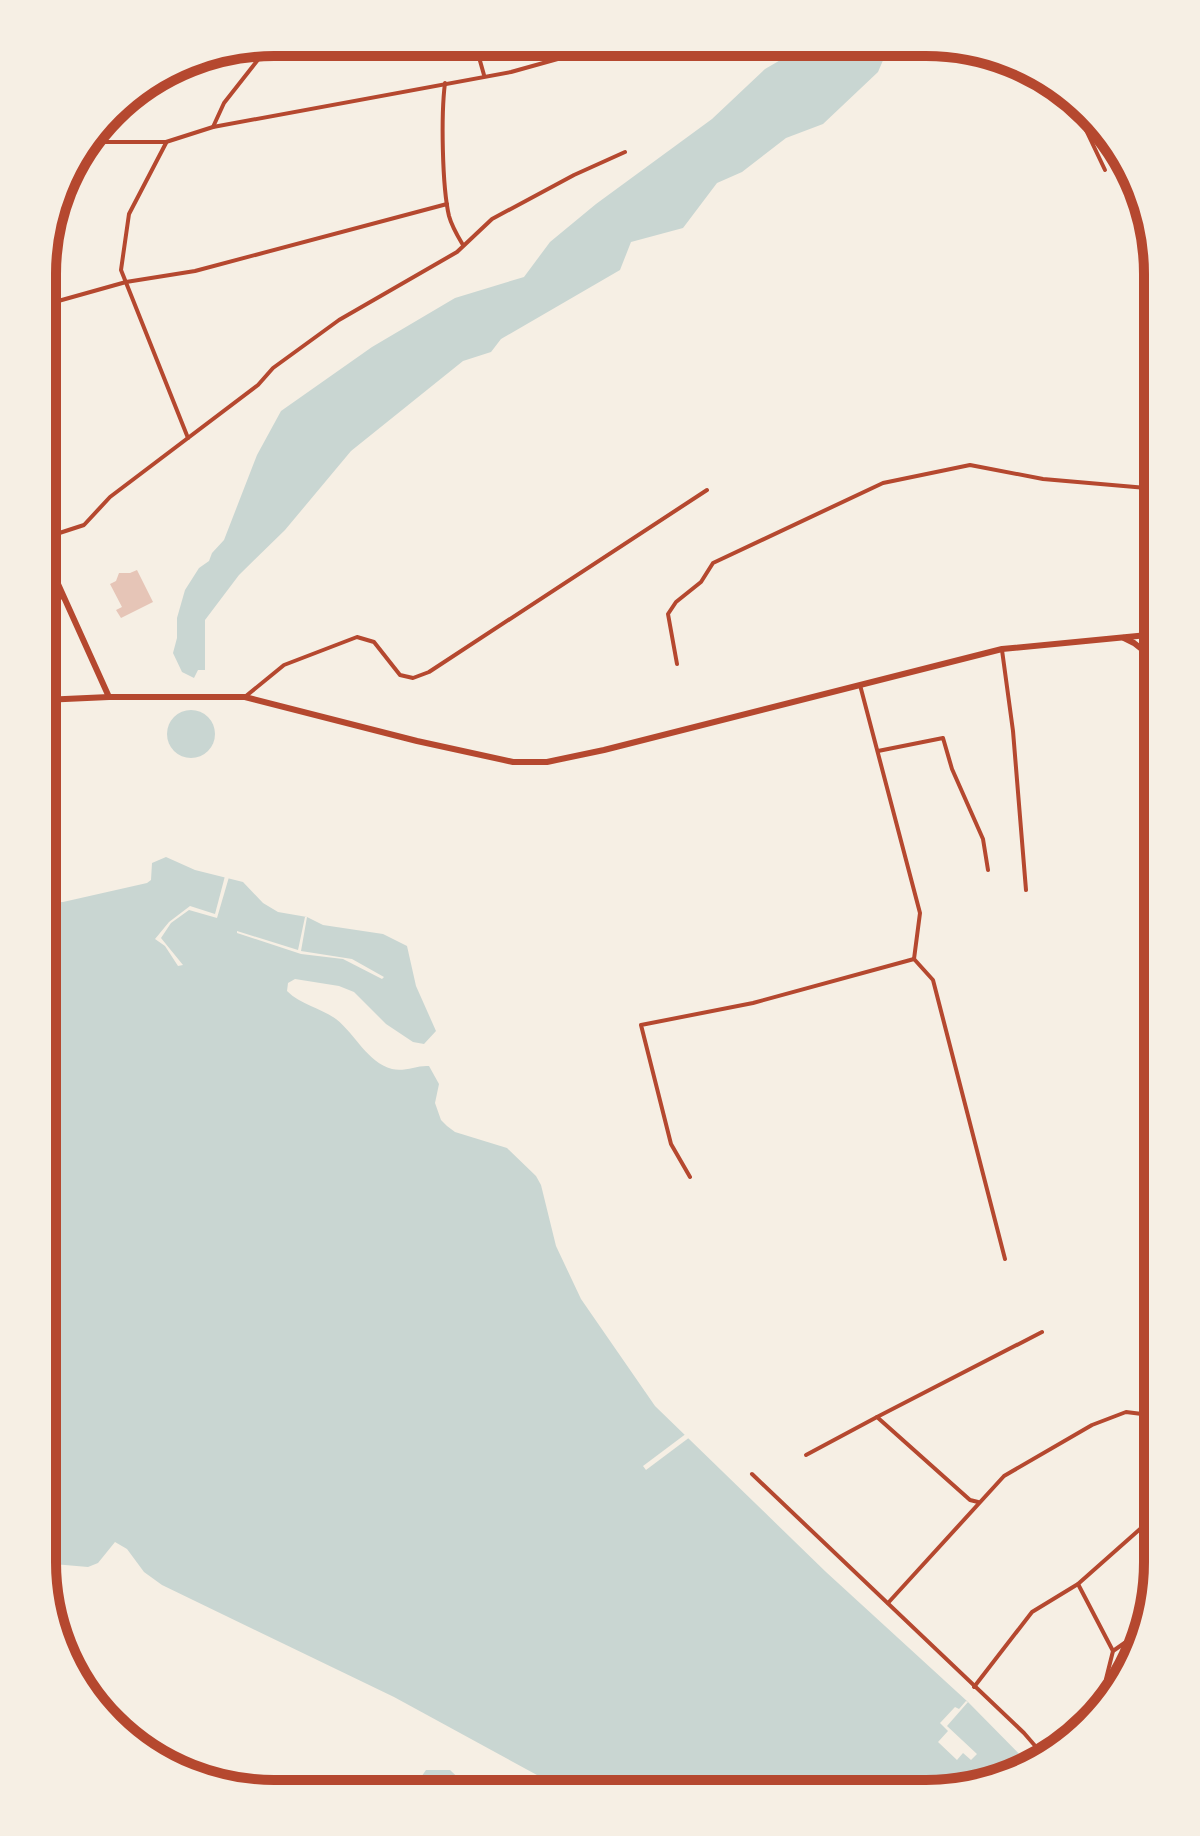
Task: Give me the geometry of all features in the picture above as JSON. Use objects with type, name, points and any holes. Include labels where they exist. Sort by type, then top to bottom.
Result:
[{"type":"main road","points":[[56,582],[109,697]]},
{"type":"main road","points":[[56,699],[245,697],[464,752],[513,762],[547,762],[1002,649],[1144,635]]},
{"type":"main road","points":[[1121,637],[1144,651]]},
{"type":"street","points":[[479,56],[484,75]]},
{"type":"street","points":[[100,142],[166,142],[213,127],[511,72],[568,56]]},
{"type":"street","points":[[213,127],[224,103],[260,57]]},
{"type":"street","points":[[445,83],[443,114],[447,204],[453,230],[463,245]]},
{"type":"street","points":[[1083,123],[1105,170]]},
{"type":"street","points":[[166,142],[129,214],[120,259],[121,270],[188,438]]},
{"type":"street","points":[[56,534],[84,525],[110,497],[339,320],[457,252],[492,219],[625,152]]},
{"type":"street","points":[[56,302],[126,282],[195,271],[447,204]]},
{"type":"street","points":[[677,664],[668,614],[676,602],[701,582],[713,563],[883,483],[970,465],[1043,479],[1144,488]]},
{"type":"street","points":[[245,697],[284,665],[357,637],[374,642],[400,675],[413,678],[429,672],[707,490]]},
{"type":"street","points":[[56,599],[62,597]]},
{"type":"street","points":[[1002,649],[1013,731],[1026,890]]},
{"type":"street","points":[[859,685],[920,913],[914,959],[933,980],[1005,1259]]},
{"type":"street","points":[[878,751],[943,738],[952,769],[983,839],[988,870]]},
{"type":"street","points":[[690,1177],[671,1144],[641,1025],[753,1003],[914,959]]},
{"type":"street","points":[[806,1455],[1042,1332]]},
{"type":"street","points":[[888,1603],[1004,1476],[1092,1425],[1126,1412],[1144,1414]]},
{"type":"street","points":[[877,1417],[970,1500],[979,1502]]},
{"type":"street","points":[[752,1474],[1038,1749]]},
{"type":"street","points":[[974,1687],[1032,1612],[1078,1584],[1144,1526]]},
{"type":"street","points":[[1078,1584],[1113,1651]]},
{"type":"street","points":[[1107,1682],[1113,1651],[1129,1640]]},
{"type":"shaded area","points":[[787,56],[885,56],[878,72],[823,124],[786,138],[742,172],[717,183],[683,228],[631,242],[620,270],[501,339],[491,352],[463,361],[351,451],[285,530],[239,575],[205,620],[205,670],[198,670],[194,678],[182,672],[173,653],[177,618],[185,590],[199,568],[209,561],[224,540],[257,455],[281,411],[372,347],[455,298],[524,277],[550,242],[596,204],[712,119],[765,69]]},
{"type":"shaded area","points":[[191,710],[208,717],[215,734],[208,751],[191,758],[174,751],[167,734],[174,717]]},
{"type":"shaded area","points":[[166,857],[195,870],[243,882],[263,903],[278,912],[307,917],[323,925],[383,934],[407,946],[416,986],[436,1031],[424,1044],[413,1042],[386,1024],[354,992],[339,986],[295,979],[288,983],[287,991],[336,1019],[383,1065],[397,1070],[429,1066],[439,1084],[435,1103],[441,1120],[455,1132],[507,1148],[536,1176],[556,1246],[581,1299],[655,1406],[1022,1757],[983,1773],[926,1780],[546,1780],[394,1697],[162,1585],[144,1572],[127,1549],[115,1542],[98,1563],[88,1567],[56,1564],[56,902],[147,883],[151,880],[152,863]]},
{"type":"shaded area","points":[[426,1770],[450,1770],[460,1780],[419,1780]]},
{"type":"pier","points":[[225,876],[229,877],[217,918],[189,910],[171,923],[161,938],[183,965],[178,966],[165,946],[155,939],[169,922],[190,906],[215,914]]},
{"type":"pier","points":[[305,917],[301,951],[352,959],[384,977],[382,979],[343,959],[301,954],[237,933],[298,950]]},
{"type":"pier","points":[[687,1433],[690,1437],[646,1470],[643,1466]]},
{"type":"pier","points":[[966,1701],[947,1726],[977,1754],[971,1760],[963,1753],[957,1760],[938,1742],[948,1731],[940,1723],[955,1707],[959,1709]]},
{"type":"building","points":[[137,570],[153,602],[121,618],[116,610],[122,607],[110,584],[116,581],[119,573]]}]
